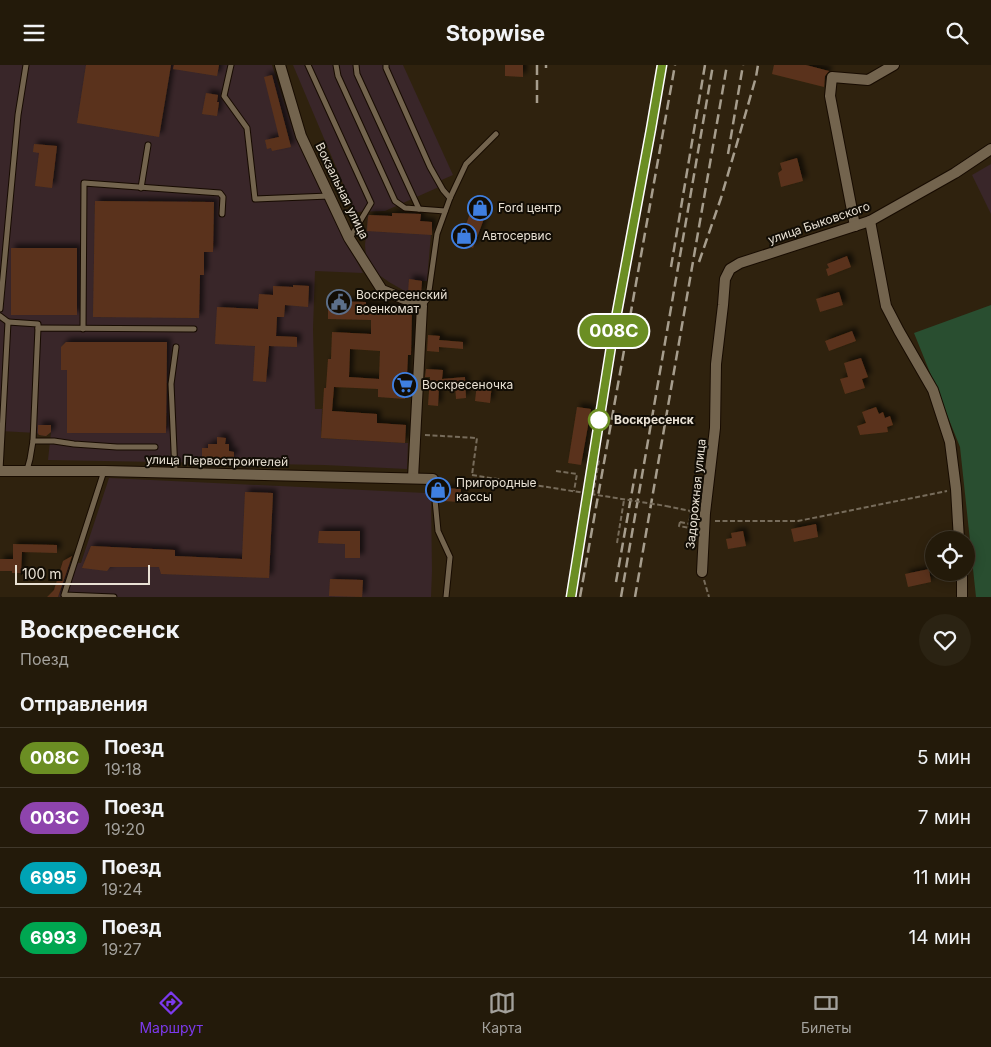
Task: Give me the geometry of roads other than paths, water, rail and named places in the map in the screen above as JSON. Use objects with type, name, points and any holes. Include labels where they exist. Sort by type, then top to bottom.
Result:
[{"type":"street","name":"Вокзальная улица","points":[[280,65],[301,136],[349,239],[382,290],[422,306]]},
{"type":"street","points":[[855,226],[830,96],[832,77],[868,80],[894,65]]},
{"type":"street","name":"улица Быковского","points":[[730,269],[740,263],[870,221],[955,173],[991,149]]},
{"type":"street","points":[[870,221],[886,306],[898,331],[933,390],[950,442],[956,489],[958,531]]},
{"type":"street","name":"Задорожная улица","points":[[702,572],[704,525],[715,428],[716,364],[725,279],[730,269]]},
{"type":"street","points":[[413,478],[422,306]]},
{"type":"street","name":"улица Первостроителей","points":[[0,470],[433,479]]},
{"type":"street","points":[[962,581],[962,597]]},
{"type":"lane","points":[[0,309],[18,115],[26,65]]},
{"type":"lane","points":[[231,65],[224,96],[246,128],[255,199],[329,197]]},
{"type":"lane","points":[[308,65],[371,203],[349,239]]},
{"type":"lane","points":[[336,65],[338,76],[395,201],[405,208],[445,211]]},
{"type":"lane","points":[[356,65],[357,74],[419,209]]},
{"type":"lane","points":[[386,65],[386,69],[430,167],[443,190],[450,198]]},
{"type":"lane","points":[[422,306],[428,298],[437,235],[450,198],[466,164],[496,134]]},
{"type":"lane","points":[[142,188],[148,145]]},
{"type":"lane","points":[[83,329],[84,183],[220,193],[223,197],[222,214]]},
{"type":"lane","points":[[0,316],[8,322],[38,324],[33,441],[26,471]]},
{"type":"lane","points":[[0,470],[8,322]]},
{"type":"lane","points":[[38,328],[194,329]]},
{"type":"lane","points":[[176,347],[171,384],[176,473]]},
{"type":"lane","points":[[33,441],[117,447],[155,447]]},
{"type":"lane","points":[[104,471],[64,596],[114,597]]},
{"type":"lane","points":[[433,479],[438,531],[450,557],[446,597]]},
{"type":"railway","points":[[537,65],[537,103]]},
{"type":"railway","points":[[571,597],[613,334],[662,65]]},
{"type":"railway","points":[[580,597],[675,65]]},
{"type":"railway","points":[[671,267],[705,65]]},
{"type":"railway","points":[[621,597],[713,65]]},
{"type":"railway","points":[[635,597],[727,65]]},
{"type":"railway","points":[[728,154],[743,65]]},
{"type":"railway","points":[[699,262],[721,198],[758,65]]},
{"type":"railway","points":[[616,582],[636,469]]},
{"type":"train","name":"008С","points":[[571,597],[613,334],[662,65]]},
{"type":"place","name":"Ford центр","points":[[480,208]]},
{"type":"place","name":"Автосервис","points":[[464,236]]},
{"type":"place","name":"Воскресенский военкомат","points":[[339,302]]},
{"type":"place","name":"Воскресеночка","points":[[405,385]]},
{"type":"place","name":"Воскресенск","points":[[599,420]]},
{"type":"place","name":"Пригородные кассы","points":[[438,490]]}]
